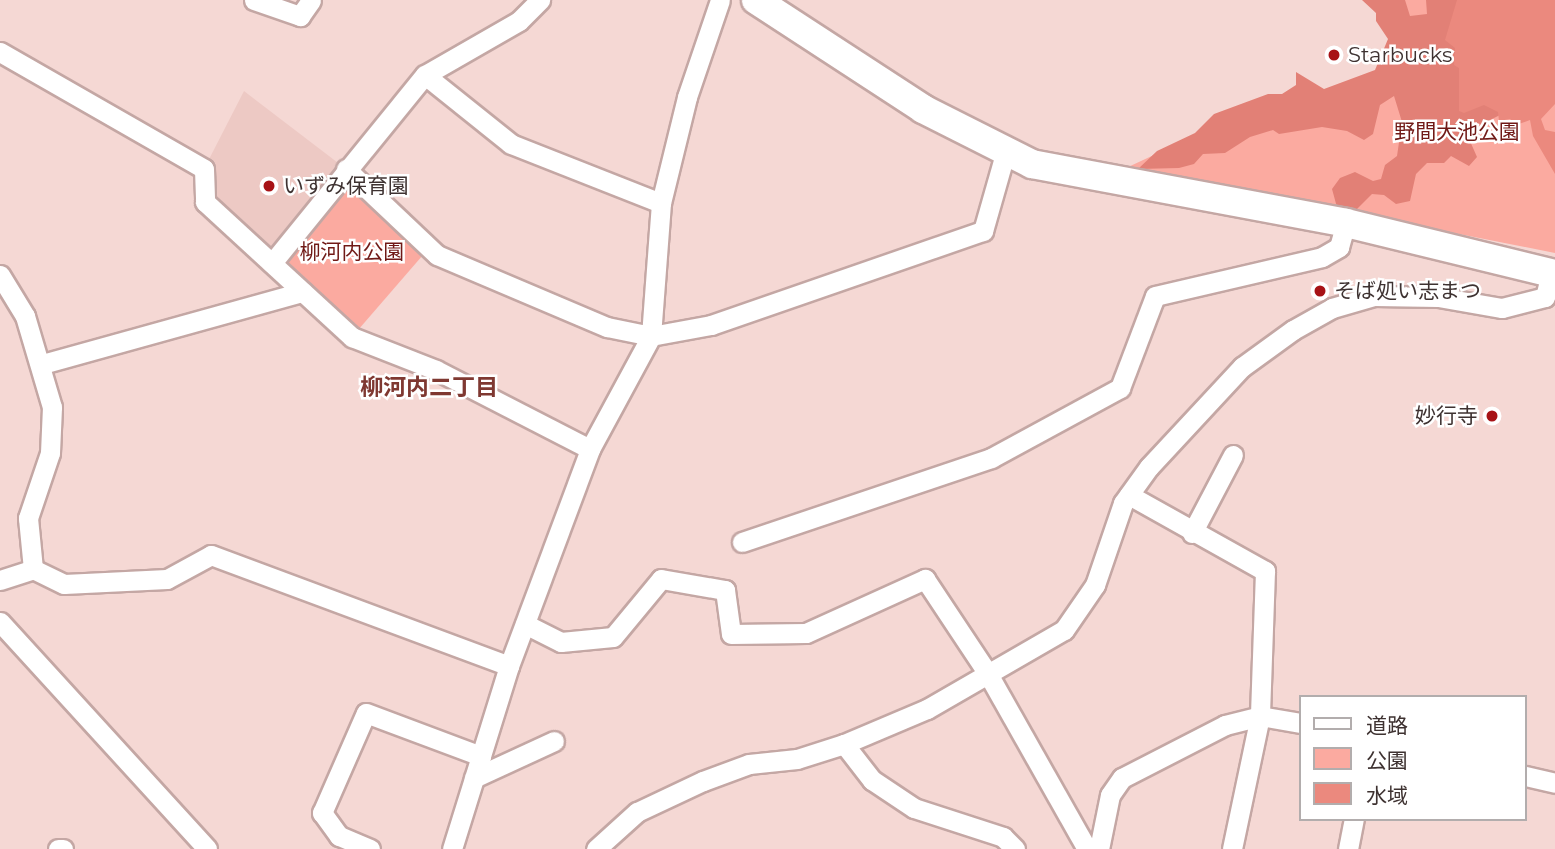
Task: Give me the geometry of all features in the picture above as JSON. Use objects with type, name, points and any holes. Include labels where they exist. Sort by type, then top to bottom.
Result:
[{"type":"street","points":[[254,0],[300,16],[311,0]]},
{"type":"street","points":[[272,263],[425,75],[519,22],[540,0]]},
{"type":"street","points":[[452,849],[509,666],[590,449],[651,336],[661,203],[687,97],[720,0]]},
{"type":"street","points":[[596,849],[636,812],[703,781],[749,764],[797,759],[844,744],[928,709],[1065,631],[1084,607],[1129,495],[1194,415],[1242,367],[1332,307],[1374,296],[1402,295],[1502,307],[1545,297],[1553,274],[1346,223],[1032,164],[1005,154],[912,102],[757,0]]},
{"type":"street","points":[[0,52],[204,169],[205,202],[352,337],[436,370],[590,449]]},
{"type":"street","points":[[425,75],[511,144],[661,203]]},
{"type":"street","points":[[346,169],[437,255],[607,327],[651,336],[711,325],[982,231],[1005,154]]},
{"type":"street","points":[[742,542],[991,458],[1120,388],[1155,296],[1322,257],[1339,247],[1346,223]]},
{"type":"street","points":[[0,275],[25,316],[42,364],[52,407],[50,453],[27,518],[33,569]]},
{"type":"street","points":[[42,364],[302,292]]},
{"type":"street","points":[[1192,533],[1233,455]]},
{"type":"street","points":[[1129,495],[1192,533],[1265,571],[1260,716],[1232,849]]},
{"type":"street","points":[[0,580],[33,569],[64,584],[167,579],[211,555],[509,666]]},
{"type":"street","points":[[525,624],[561,642],[613,637],[661,579],[725,590],[731,634],[806,633],[925,579],[988,674],[1087,849]]},
{"type":"street","points":[[0,622],[207,849]]},
{"type":"street","points":[[370,849],[339,836],[322,813],[366,713],[481,756]]},
{"type":"street","points":[[1099,849],[1110,795],[1122,778],[1214,729],[1260,716],[1300,723]]},
{"type":"street","points":[[474,778],[554,741]]},
{"type":"street","points":[[844,744],[873,779],[914,808],[1003,837],[1015,849]]},
{"type":"street","points":[[1527,776],[1555,783]]},
{"type":"street","points":[[1348,849],[1354,821]]},
{"type":"shaded area","name":"いずみ保育園","points":[[244,91],[346,169],[272,263],[205,202],[204,169]]},
{"type":"green space","points":[[1362,0],[1405,0],[1410,16],[1427,14],[1426,0],[1459,0],[1485,100],[1502,108],[1500,115],[1466,132],[1477,157],[1469,166],[1451,156],[1444,163],[1427,163],[1416,174],[1410,201],[1396,204],[1384,195],[1372,194],[1353,213],[1338,211],[1332,189],[1340,178],[1355,172],[1373,181],[1381,179],[1385,165],[1397,156],[1402,122],[1394,96],[1380,105],[1373,134],[1364,140],[1347,131],[1322,127],[1279,134],[1273,130],[1250,137],[1225,153],[1203,154],[1194,164],[1179,168],[1138,169],[1157,151],[1195,133],[1214,114],[1268,94],[1282,94],[1296,85],[1296,72],[1324,89],[1375,70],[1388,39],[1376,21],[1376,13]]},
{"type":"green space","name":"野間大池公園","points":[[1367,0],[1555,0],[1555,253],[1126,168],[1216,126],[1339,97],[1397,55],[1396,25]]},
{"type":"green space","name":"柳河内公園","points":[[346,169],[429,248],[352,337],[272,263]]},
{"type":"water","points":[[1457,0],[1555,0],[1555,104],[1541,119],[1545,130],[1555,132],[1555,174],[1533,136],[1530,120],[1516,125],[1510,119],[1499,121],[1498,112],[1484,105],[1464,113],[1459,111],[1459,68],[1454,65],[1455,48],[1445,40]]},
{"type":"place","name":"Starbucks","points":[[1334,55]]},
{"type":"place","name":"いずみ保育園","points":[[269,186]]},
{"type":"place","name":"そば処い志まつ","points":[[1320,291]]},
{"type":"place","name":"妙行寺","points":[[1492,416]]},
{"type":"district","name":"柳河内二丁目","points":[[429,387]]}]
